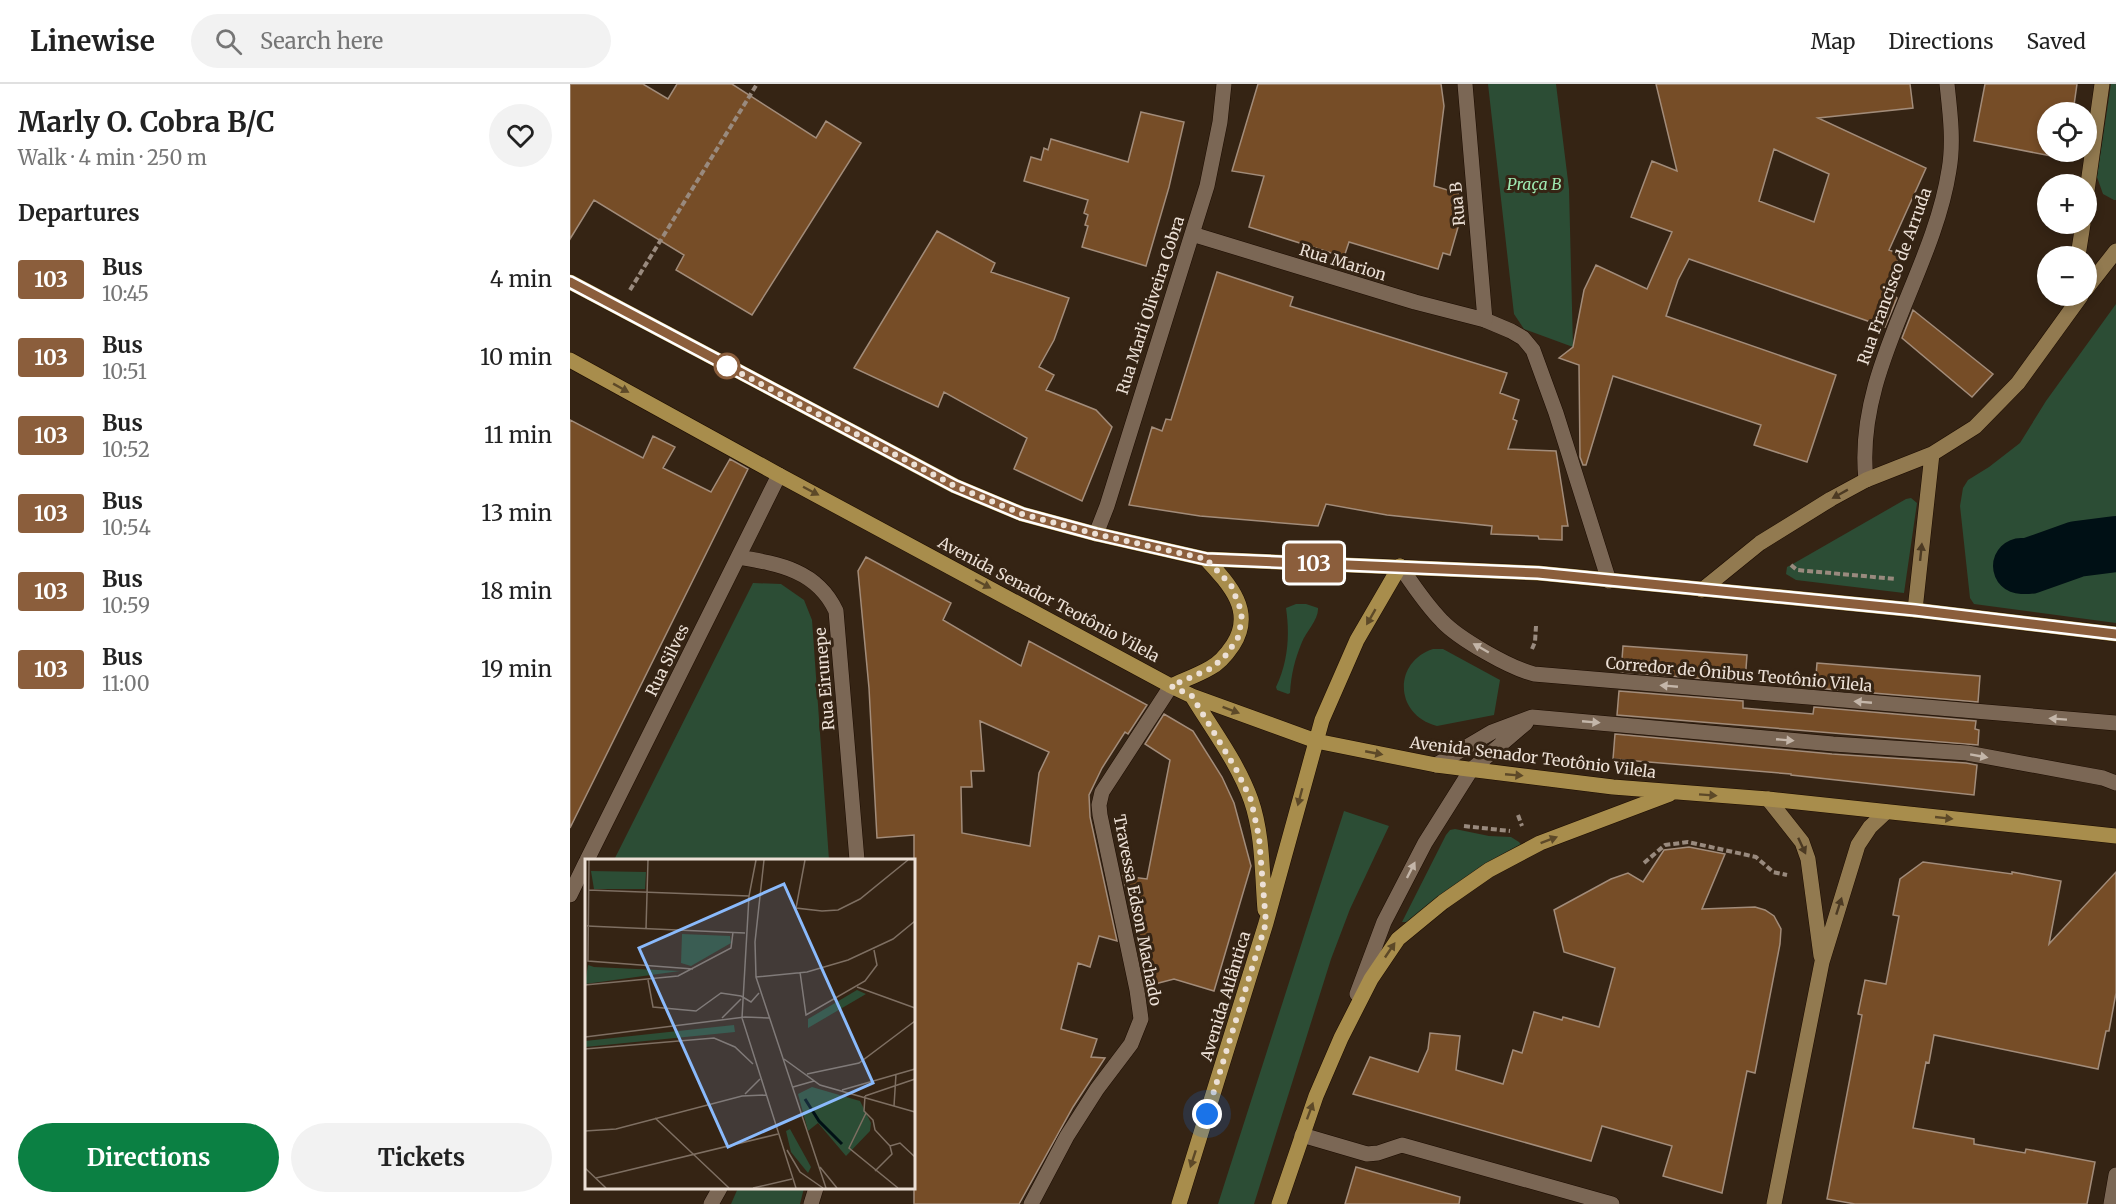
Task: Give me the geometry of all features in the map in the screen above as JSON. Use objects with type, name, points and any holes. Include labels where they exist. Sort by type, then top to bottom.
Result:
[{"type":"main road","points":[[570,282],[955,486],[1022,514],[1096,534],[1206,559],[1515,572],[1915,610],[2116,634]]},
{"type":"main road","name":"Avenida Senador Teotônio Vilela","points":[[570,360],[1171,686],[1192,696],[1316,741],[1471,770],[1673,792],[1768,799],[2116,837]]},
{"type":"main road","points":[[1171,686],[1212,668],[1227,654],[1239,636],[1242,613],[1231,585],[1206,559]]},
{"type":"main road","name":"Avenida Atlântica","points":[[1179,1204],[1266,923],[1322,720],[1357,640],[1400,566]]},
{"type":"main road","points":[[1192,696],[1236,769],[1251,800],[1259,837],[1266,923]]},
{"type":"main road","points":[[1279,1204],[1316,1096],[1341,1038],[1371,979],[1398,939],[1443,902],[1488,870],[1540,843],[1673,792]]},
{"type":"street","name":"Rua Marli Oliveira Cobra","points":[[1096,534],[1107,506],[1207,186],[1220,122],[1224,84]]},
{"type":"street","name":"Rua B","points":[[1465,84],[1485,320]]},
{"type":"street","name":"Rua Francisco de Arruda","points":[[1866,480],[1864,459],[1874,384],[1935,223],[1949,170],[1951,115],[1947,84]]},
{"type":"street","points":[[2089,174],[2102,84]]},
{"type":"street","name":"Rua Marion","points":[[1192,234],[1414,302],[1485,320]]},
{"type":"street","points":[[2097,275],[2116,251]]},
{"type":"street","points":[[1702,590],[1760,543],[1866,480],[1932,454],[1976,427],[2018,383],[2069,306]]},
{"type":"street","points":[[1485,320],[1511,330],[1523,338],[1533,350],[1556,413],[1609,581]]},
{"type":"street","points":[[1915,610],[1932,454]]},
{"type":"street","name":"Rua Silves","points":[[588,859],[779,475]]},
{"type":"street","name":"Rua Eirunepe","points":[[738,556],[791,568],[807,577],[823,592],[836,611],[857,859]]},
{"type":"street","name":"Corredor de Ônibus Teotônio Vilela","points":[[1400,566],[1443,623],[1521,671],[1534,674],[2116,723]]},
{"type":"street","name":"Travessa Edson Machado","points":[[1031,1204],[1097,1089],[1131,1044],[1141,1019],[1099,805],[1102,792],[1171,686]]},
{"type":"street","points":[[1436,765],[1492,732],[1532,717],[1833,744],[1967,753],[2068,771],[2116,783]]},
{"type":"street","points":[[1341,1038],[1384,922],[1425,843],[1471,770],[1532,717]]},
{"type":"street","points":[[1768,799],[1802,842],[1808,859],[1822,962]]},
{"type":"street","points":[[1774,1204],[1822,962],[1858,845],[1870,827],[1886,812]]},
{"type":"street","name":"Rua Silves","points":[[570,895],[585,865]]},
{"type":"street","points":[[1302,1135],[1367,1154],[1402,1145],[1612,1204]]},
{"type":"street","points":[[2111,1204],[2116,1175]]},
{"type":"street","points":[[711,1204],[719,1189]]},
{"type":"street","points":[[811,1204],[816,1189]]},
{"type":"path","points":[[618,308],[757,84]]},
{"type":"path","points":[[1791,564],[1797,570],[1906,580]]},
{"type":"path","points":[[1532,649],[1536,626]]},
{"type":"path","points":[[1460,827],[1513,832]]},
{"type":"path","points":[[1644,863],[1665,845],[1689,842],[1756,857],[1773,872],[1792,876]]},
{"type":"green space","name":"Praça B","points":[[1488,84],[1556,84],[1569,189],[1573,347],[1524,329],[1514,314]]},
{"type":"green space","points":[[2111,84],[2116,84],[2116,200],[2103,194],[2097,177]]},
{"type":"green space","points":[[2116,304],[2116,623],[1974,604],[1970,598],[1960,506],[1963,488],[1968,480],[2020,443],[2046,401]]},
{"type":"green space","points":[[1911,498],[1917,503],[1904,593],[1796,580],[1786,574],[1787,567]]},
{"type":"green space","points":[[753,583],[781,584],[804,600],[812,620],[829,859],[615,859]]},
{"type":"green space","points":[[1296,604],[1318,608],[1318,612],[1295,661],[1288,694],[1277,690],[1276,687],[1287,648],[1286,608]]},
{"type":"green space","points":[[1433,649],[1443,649],[1500,680],[1494,715],[1437,726],[1423,720],[1413,711],[1406,700],[1405,676],[1420,656]]},
{"type":"green space","points":[[1344,811],[1389,826],[1350,909],[1331,959],[1254,1204],[1218,1204]]},
{"type":"green space","points":[[1450,830],[1489,836],[1511,837],[1523,847],[1407,922],[1402,922],[1446,835]]},
{"type":"green space","points":[[738,1189],[804,1189],[800,1204],[731,1204]]},
{"type":"building","points":[[570,84],[643,84],[668,99],[677,84],[732,84],[816,138],[826,121],[861,143],[752,315],[676,270],[684,255],[594,200],[570,239]]},
{"type":"building","points":[[1258,84],[1441,84],[1444,106],[1434,186],[1461,194],[1463,210],[1450,255],[1443,253],[1438,269],[1349,242],[1344,257],[1249,227],[1264,176],[1232,171]]},
{"type":"building","points":[[1656,84],[1910,84],[1913,108],[1818,118],[1926,168],[1889,250],[1900,254],[1887,290],[1897,298],[1885,327],[1689,259],[1678,280],[1666,316],[1836,375],[1807,462],[1754,445],[1761,425],[1613,376],[1586,465],[1583,465],[1580,457],[1579,365],[1559,358],[1573,347],[1584,290],[1596,265],[1647,289],[1672,232],[1631,217],[1652,161],[1677,171]],"holes":[[[1774,149],[1829,174],[1814,222],[1759,201]]]},
{"type":"building","points":[[1985,84],[2077,84],[2074,102],[2037,102],[2037,153],[1974,141]]},
{"type":"building","points":[[1141,112],[1184,122],[1169,187],[1146,266],[1082,247],[1088,226],[1085,225],[1088,215],[1084,213],[1088,200],[1024,181],[1031,157],[1041,160],[1044,148],[1048,150],[1051,139],[1128,162]]},
{"type":"building","points":[[937,231],[995,263],[991,272],[1069,298],[1054,340],[1039,367],[1054,375],[1046,390],[1096,410],[1112,427],[1082,501],[1014,469],[1027,438],[944,392],[938,407],[854,368]]},
{"type":"building","points":[[1217,272],[1293,297],[1290,306],[1507,373],[1500,393],[1519,400],[1513,419],[1517,421],[1508,449],[1556,451],[1568,526],[1562,526],[1562,540],[1539,539],[1538,536],[1491,534],[1492,526],[1387,515],[1326,504],[1318,526],[1200,516],[1129,505],[1152,427],[1162,431],[1166,419],[1171,420]]},
{"type":"building","points":[[1913,310],[1993,374],[1972,397],[1902,338]]},
{"type":"building","points":[[570,420],[643,458],[653,436],[675,447],[663,468],[711,492],[730,459],[748,469],[570,828]]},
{"type":"building","points":[[866,557],[951,603],[943,620],[1021,666],[1029,641],[1147,705],[1128,734],[1125,732],[1102,768],[1089,795],[1090,817],[1117,941],[1099,936],[1090,967],[1078,963],[1061,1029],[1097,1039],[1091,1057],[1105,1058],[1073,1107],[1019,1204],[914,1204],[914,835],[877,838],[869,688],[858,571]],"holes":[[[980,721],[1049,752],[1039,773],[1030,846],[962,833],[961,787],[972,787],[971,771],[984,771]]]},
{"type":"building","points":[[1623,646],[1747,655],[1745,682],[1621,672]]},
{"type":"building","points":[[1817,663],[1980,676],[1978,702],[1815,688]]},
{"type":"building","points":[[1619,691],[1743,701],[1743,708],[1813,714],[1814,707],[1976,721],[1975,729],[1979,730],[1978,745],[1617,715]]},
{"type":"building","points":[[1164,714],[1193,731],[1222,777],[1234,803],[1251,866],[1214,991],[1174,979],[1147,986],[1123,876],[1147,879],[1170,760],[1145,744]]},
{"type":"building","points":[[1615,734],[1832,754],[1966,763],[1977,765],[1974,795],[1791,774],[1613,759]]},
{"type":"building","points":[[1689,847],[1725,854],[1702,909],[1755,907],[1774,916],[1781,929],[1755,1073],[1747,1071],[1722,1193],[1663,1176],[1672,1146],[1602,1126],[1591,1161],[1353,1094],[1370,1057],[1418,1072],[1428,1049],[1430,1033],[1460,1036],[1456,1070],[1503,1084],[1513,1050],[1522,1053],[1534,1012],[1599,1027],[1615,968],[1564,952],[1554,910],[1611,879],[1628,873],[1643,882],[1664,850]]},
{"type":"building","points":[[1923,862],[2012,874],[2012,872],[2061,881],[2049,944],[2116,872],[2116,993],[2109,1031],[2106,1031],[2098,1069],[1934,1035],[1929,1063],[1926,1062],[1913,1128],[1974,1139],[1974,1144],[2025,1153],[2026,1149],[2095,1162],[2087,1204],[1855,1204],[1827,1199],[1862,1015],[1858,1014],[1865,980],[1886,984],[1899,916],[1893,915],[1900,879]]},
{"type":"building","points":[[1356,1167],[1460,1197],[1459,1204],[1345,1204]]},
{"type":"waterway","points":[[2021,566],[2029,566],[2077,549],[2116,544]]},
{"type":"bus line","name":"103","points":[[570,282],[955,486],[1022,514],[1096,534],[1206,559],[1538,573],[1915,610],[2116,634]]},
{"type":"route","points":[[727,366],[725,365],[955,486],[1022,514],[1096,534],[1206,559],[1231,585],[1242,613],[1239,636],[1227,654],[1212,668],[1171,686],[1192,696],[1236,769],[1251,800],[1259,837],[1266,923],[1207,1114]]}]
